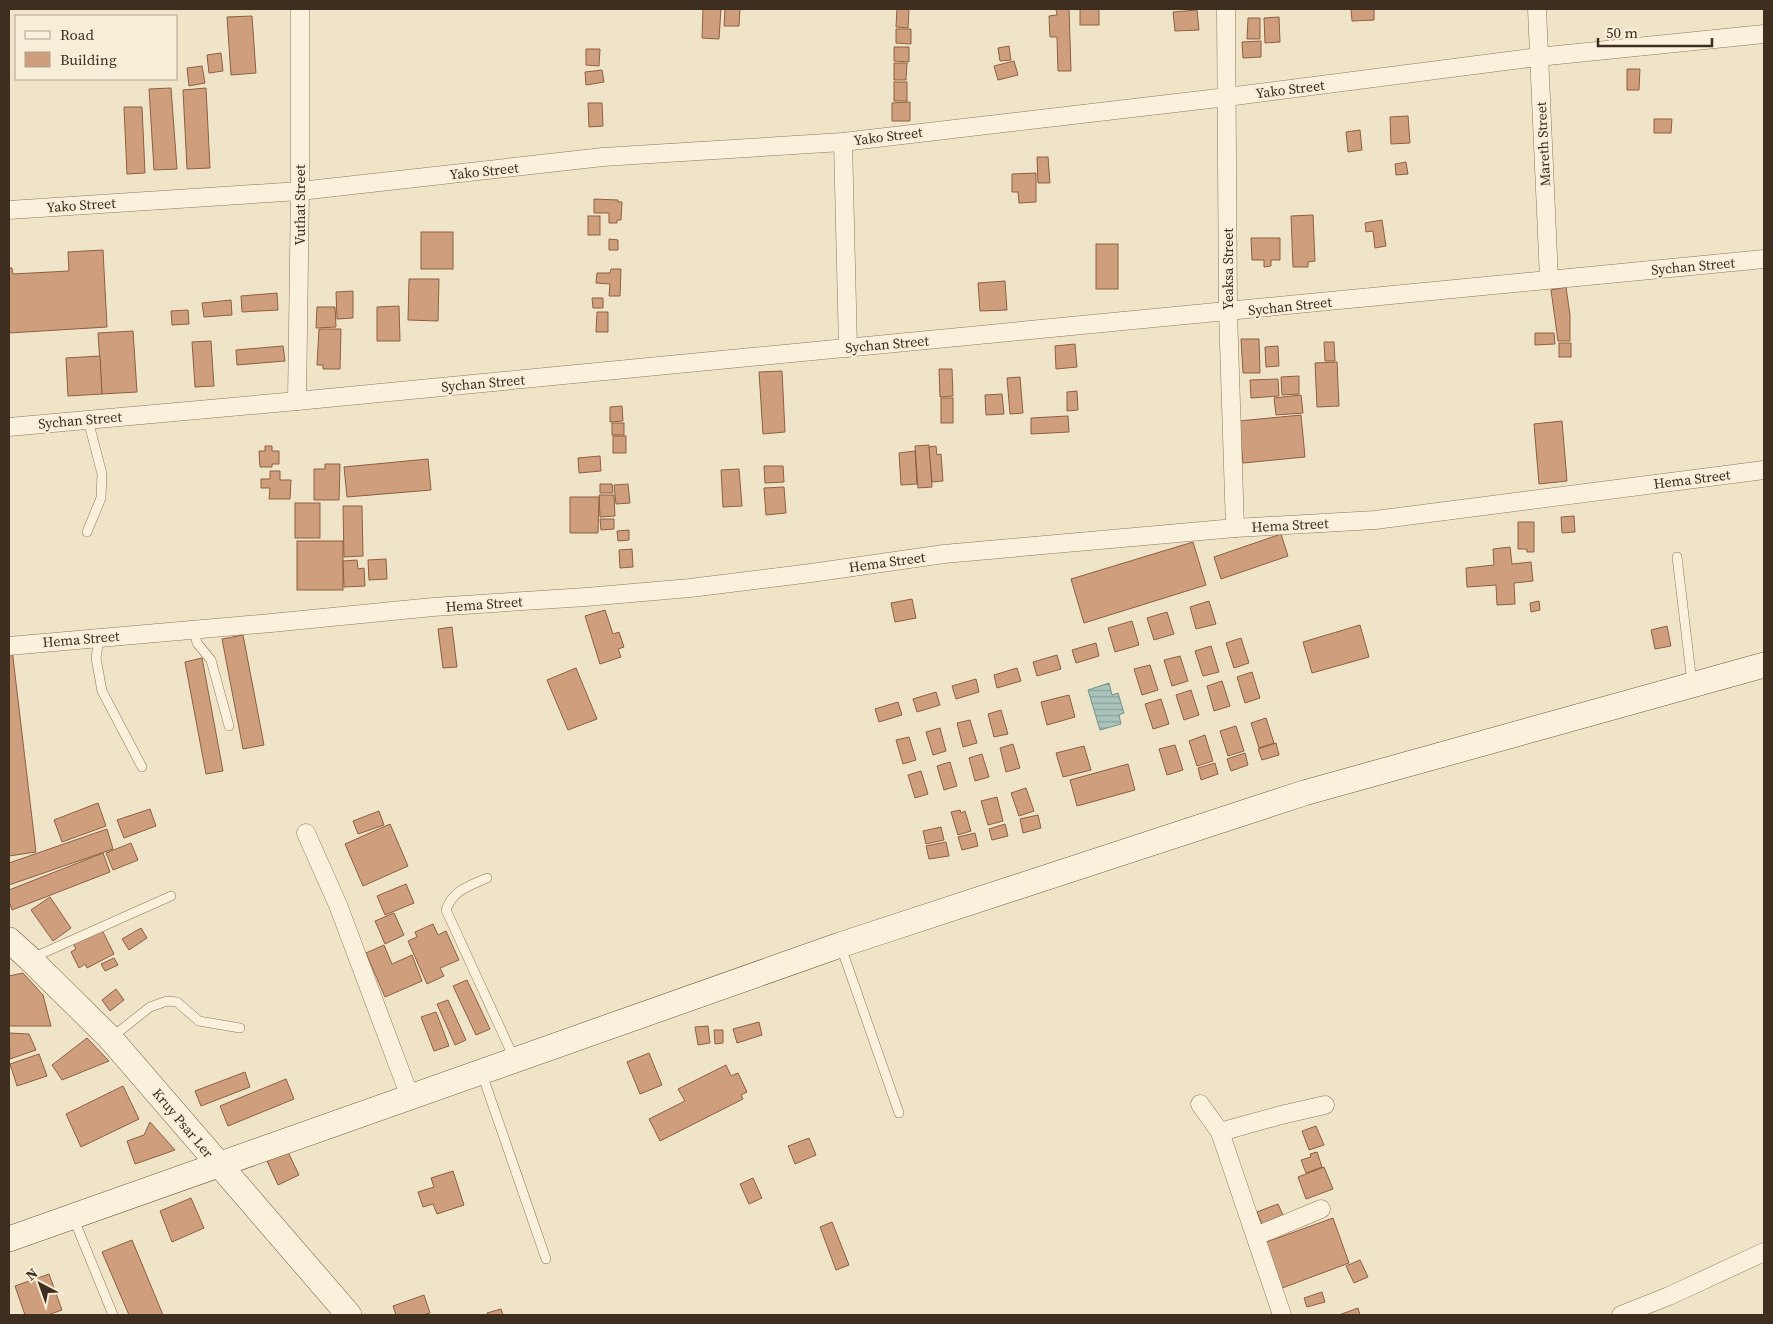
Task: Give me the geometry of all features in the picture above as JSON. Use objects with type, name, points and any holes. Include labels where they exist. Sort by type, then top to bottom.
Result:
[{"type":"street","name":"Vuthat Street","points":[[297,401],[300,9]]},
{"type":"street","name":"Yeaksa Street","points":[[1226,9],[1228,312],[1236,528]]},
{"type":"street","name":"Mareth Street","points":[[1537,9],[1549,279]]},
{"type":"street","name":"Yako Street","points":[[9,210],[300,191],[603,157],[843,142],[1228,97],[1538,57],[1764,34]]},
{"type":"street","points":[[843,142],[848,348]]},
{"type":"street","name":"Sychan Street","points":[[9,426],[297,401],[1764,259]]},
{"type":"street","name":"Hema Street","points":[[9,646],[433,607],[690,588],[944,554],[1236,528],[1375,520],[1764,470]]},
{"type":"street","points":[[9,1239],[840,944],[1304,793],[1764,665]]},
{"type":"street","points":[[306,833],[338,905],[410,1097]]},
{"type":"street","name":"Kruy Psar Ler","points":[[9,940],[110,1038],[349,1315]]},
{"type":"street","points":[[1200,1104],[1220,1132],[1282,1315]]},
{"type":"street","points":[[1220,1132],[1325,1105]]},
{"type":"street","points":[[1256,1236],[1321,1209]]},
{"type":"street","points":[[1622,1315],[1669,1296],[1764,1252]]},
{"type":"lane","points":[[87,532],[100,498],[102,474],[88,420]]},
{"type":"lane","points":[[1676,557],[1692,685]]},
{"type":"lane","points":[[194,630],[197,643],[208,655],[214,667],[229,726]]},
{"type":"lane","points":[[99,638],[96,658],[102,691],[142,767]]},
{"type":"lane","points":[[487,878],[459,891],[450,900],[446,910],[515,1060]]},
{"type":"lane","points":[[30,959],[171,896]]},
{"type":"lane","points":[[840,944],[899,1114]]},
{"type":"lane","points":[[110,1038],[150,1006],[168,1001],[177,1002],[199,1021],[240,1028]]},
{"type":"lane","points":[[482,1072],[546,1259]]},
{"type":"lane","points":[[73,1217],[113,1315]]},
{"type":"water","points":[[1109,683],[1112,695],[1118,693],[1124,713],[1119,715],[1121,724],[1100,730],[1088,690]]},
{"type":"building","points":[[703,9],[721,9],[719,39],[702,38]]},
{"type":"building","points":[[725,9],[740,9],[739,26],[724,26]]},
{"type":"building","points":[[897,9],[909,9],[908,28],[896,27]]},
{"type":"building","points":[[1056,9],[1069,9],[1071,71],[1058,71],[1057,37],[1050,37],[1049,16],[1057,15]]},
{"type":"building","points":[[1080,9],[1099,9],[1099,25],[1080,25]]},
{"type":"building","points":[[1351,9],[1374,9],[1374,20],[1352,21]]},
{"type":"building","points":[[1197,10],[1199,30],[1175,31],[1173,12]]},
{"type":"building","points":[[252,16],[256,73],[231,75],[227,17]]},
{"type":"building","points":[[1279,17],[1280,42],[1265,43],[1264,18]]},
{"type":"building","points":[[1248,18],[1260,18],[1260,39],[1247,39]]},
{"type":"building","points":[[896,29],[911,29],[911,44],[896,43]]},
{"type":"building","points":[[1261,41],[1261,57],[1243,58],[1242,42]]},
{"type":"building","points":[[1009,46],[1011,60],[1000,61],[998,48]]},
{"type":"building","points":[[894,47],[909,47],[909,62],[894,61]]},
{"type":"building","points":[[586,49],[600,49],[599,66],[586,65]]},
{"type":"building","points":[[221,53],[223,71],[209,73],[207,55]]},
{"type":"building","points":[[1014,61],[1018,75],[998,80],[994,66]]},
{"type":"building","points":[[894,63],[907,63],[906,80],[894,80]]},
{"type":"building","points":[[202,66],[205,83],[189,86],[187,68]]},
{"type":"building","points":[[1627,69],[1640,69],[1639,90],[1627,90]]},
{"type":"building","points":[[602,70],[604,82],[586,85],[585,72]]},
{"type":"building","points":[[894,82],[907,82],[907,101],[894,101]]},
{"type":"building","points":[[171,88],[177,169],[154,170],[149,89]]},
{"type":"building","points":[[206,88],[210,168],[187,169],[183,90]]},
{"type":"building","points":[[910,102],[910,121],[892,121],[892,103]]},
{"type":"building","points":[[588,103],[602,103],[603,126],[589,127]]},
{"type":"building","points":[[124,107],[142,107],[145,173],[127,174]]},
{"type":"building","points":[[1408,116],[1410,143],[1391,144],[1390,117]]},
{"type":"building","points":[[1654,119],[1672,119],[1671,133],[1654,133]]},
{"type":"building","points":[[1360,130],[1362,150],[1348,152],[1346,132]]},
{"type":"building","points":[[1037,157],[1048,157],[1050,183],[1038,183]]},
{"type":"building","points":[[1406,162],[1408,174],[1396,175],[1395,164]]},
{"type":"building","points":[[1036,173],[1036,202],[1019,203],[1018,192],[1012,192],[1012,174]]},
{"type":"building","points":[[594,199],[618,200],[618,202],[622,202],[621,220],[617,220],[617,223],[609,223],[609,213],[594,213]]},
{"type":"building","points":[[1313,215],[1315,261],[1308,262],[1308,267],[1293,267],[1291,216]]},
{"type":"building","points":[[588,216],[600,216],[600,235],[588,235]]},
{"type":"building","points":[[1382,220],[1386,246],[1375,248],[1373,231],[1366,232],[1365,223]]},
{"type":"building","points":[[421,232],[453,232],[453,269],[421,269]]},
{"type":"building","points":[[1251,238],[1280,238],[1280,260],[1271,260],[1271,266],[1264,267],[1264,260],[1252,260]]},
{"type":"building","points":[[609,239],[618,240],[618,250],[609,250]]},
{"type":"building","points":[[1096,244],[1118,244],[1118,289],[1096,289]]},
{"type":"building","points":[[103,250],[107,327],[9,333],[9,268],[12,268],[13,274],[69,271],[68,252]]},
{"type":"building","points":[[611,269],[621,269],[620,296],[609,296],[610,284],[596,283],[597,273],[610,273]]},
{"type":"building","points":[[409,279],[439,279],[438,321],[408,320]]},
{"type":"building","points":[[1005,281],[1007,310],[980,311],[978,283]]},
{"type":"building","points":[[1566,287],[1570,315],[1570,341],[1558,341],[1551,290]]},
{"type":"building","points":[[353,291],[353,318],[337,319],[336,292]]},
{"type":"building","points":[[277,293],[278,310],[242,312],[241,296]]},
{"type":"building","points":[[592,298],[603,298],[603,308],[593,308]]},
{"type":"building","points":[[231,300],[232,315],[204,317],[202,303]]},
{"type":"building","points":[[399,306],[400,341],[377,341],[377,307]]},
{"type":"building","points":[[317,307],[335,307],[336,327],[316,328]]},
{"type":"building","points":[[188,310],[189,324],[172,325],[171,311]]},
{"type":"building","points":[[597,312],[608,312],[608,332],[596,332]]},
{"type":"building","points":[[319,329],[341,329],[340,369],[323,369],[323,365],[317,365]]},
{"type":"building","points":[[133,331],[137,392],[102,394],[98,333]]},
{"type":"building","points":[[1535,333],[1554,333],[1555,344],[1535,345]]},
{"type":"building","points":[[1241,339],[1259,339],[1260,373],[1243,373]]},
{"type":"building","points":[[211,341],[214,386],[195,387],[192,342]]},
{"type":"building","points":[[1324,342],[1334,342],[1335,361],[1325,361]]},
{"type":"building","points":[[1559,343],[1571,343],[1571,357],[1559,357]]},
{"type":"building","points":[[1075,344],[1077,367],[1056,369],[1055,346]]},
{"type":"building","points":[[283,346],[285,361],[237,365],[236,350]]},
{"type":"building","points":[[1278,346],[1279,366],[1266,367],[1265,347]]},
{"type":"building","points":[[100,356],[102,394],[68,396],[66,358]]},
{"type":"building","points":[[1337,362],[1339,406],[1317,407],[1315,363]]},
{"type":"building","points":[[939,369],[952,369],[953,396],[940,397]]},
{"type":"building","points":[[782,371],[785,432],[763,434],[759,372]]},
{"type":"building","points":[[1299,376],[1299,394],[1282,395],[1281,377]]},
{"type":"building","points":[[1020,377],[1023,413],[1010,414],[1007,378]]},
{"type":"building","points":[[1278,379],[1279,396],[1251,398],[1250,380]]},
{"type":"building","points":[[1077,391],[1078,410],[1067,411],[1067,392]]},
{"type":"building","points":[[1002,394],[1004,414],[986,415],[985,395]]},
{"type":"building","points":[[1301,395],[1303,413],[1276,415],[1274,398]]},
{"type":"building","points":[[941,398],[953,398],[953,423],[941,423]]},
{"type":"building","points":[[622,406],[623,421],[610,422],[610,407]]},
{"type":"building","points":[[1301,415],[1305,457],[1243,463],[1239,421]]},
{"type":"building","points":[[1068,416],[1069,432],[1031,434],[1031,418]]},
{"type":"building","points":[[1562,421],[1567,481],[1539,484],[1534,424]]},
{"type":"building","points":[[612,423],[624,423],[624,435],[612,435]]},
{"type":"building","points":[[613,436],[626,436],[626,453],[613,453]]},
{"type":"building","points":[[929,445],[932,487],[918,488],[915,446]]},
{"type":"building","points":[[265,446],[272,446],[272,451],[279,451],[279,464],[272,464],[272,467],[260,467],[259,451],[265,451]]},
{"type":"building","points":[[936,446],[937,455],[941,454],[943,481],[932,482],[929,447]]},
{"type":"building","points":[[915,451],[917,484],[901,485],[899,453]]},
{"type":"building","points":[[600,456],[601,471],[579,473],[578,458]]},
{"type":"building","points":[[428,459],[431,490],[347,497],[344,467]]},
{"type":"building","points":[[325,464],[340,464],[339,500],[314,500],[314,469],[325,469]]},
{"type":"building","points":[[764,466],[783,466],[784,482],[765,483]]},
{"type":"building","points":[[739,469],[742,506],[723,507],[721,470]]},
{"type":"building","points":[[270,471],[280,471],[280,480],[291,480],[290,499],[269,499],[270,488],[261,488],[261,479],[270,479]]},
{"type":"building","points":[[600,484],[612,484],[613,493],[600,493]]},
{"type":"building","points":[[628,484],[630,503],[616,504],[614,485]]},
{"type":"building","points":[[784,487],[786,513],[766,515],[764,488]]},
{"type":"building","points":[[599,495],[614,495],[615,516],[600,517]]},
{"type":"building","points":[[570,497],[599,497],[598,533],[570,533]]},
{"type":"building","points":[[295,503],[320,503],[320,538],[295,538]]},
{"type":"building","points":[[343,506],[362,506],[363,556],[344,557]]},
{"type":"building","points":[[1574,516],[1575,532],[1562,533],[1561,517]]},
{"type":"building","points":[[600,519],[614,519],[614,529],[601,530]]},
{"type":"building","points":[[1518,522],[1534,522],[1534,552],[1527,552],[1527,549],[1518,549]]},
{"type":"building","points":[[629,530],[629,540],[618,541],[617,531]]},
{"type":"building","points":[[1281,534],[1288,556],[1221,579],[1214,557]]},
{"type":"building","points":[[297,541],[343,541],[343,590],[297,590]]},
{"type":"building","points":[[1193,542],[1206,585],[1084,623],[1071,579]]},
{"type":"building","points":[[1510,547],[1512,564],[1531,562],[1533,581],[1514,583],[1515,604],[1497,605],[1496,585],[1467,587],[1466,568],[1494,565],[1493,549]]},
{"type":"building","points":[[632,549],[633,567],[620,568],[619,550]]},
{"type":"building","points":[[386,559],[387,579],[369,580],[368,560]]},
{"type":"building","points":[[357,560],[358,569],[364,568],[365,586],[344,587],[343,561]]},
{"type":"building","points":[[912,599],[916,618],[895,622],[891,603]]},
{"type":"building","points":[[1209,601],[1216,624],[1196,629],[1190,607]]},
{"type":"building","points":[[1539,601],[1540,610],[1531,612],[1530,603]]},
{"type":"building","points":[[605,610],[613,634],[619,632],[624,647],[618,649],[621,657],[600,664],[585,616]]},
{"type":"building","points":[[1167,612],[1174,634],[1154,640],[1147,618]]},
{"type":"building","points":[[1132,621],[1139,645],[1115,652],[1108,628]]},
{"type":"building","points":[[1360,625],[1369,657],[1312,673],[1303,642]]},
{"type":"building","points":[[1667,626],[1671,646],[1655,649],[1651,630]]},
{"type":"building","points":[[452,627],[457,667],[443,668],[438,629]]},
{"type":"building","points":[[243,635],[264,745],[243,749],[222,639]]},
{"type":"building","points":[[1241,638],[1249,663],[1234,668],[1226,643]]},
{"type":"building","points":[[1096,643],[1099,656],[1076,663],[1072,650]]},
{"type":"building","points":[[1211,646],[1219,672],[1203,676],[1195,651]]},
{"type":"building","points":[[12,649],[36,852],[9,856],[9,650]]},
{"type":"building","points":[[1057,655],[1061,669],[1037,676],[1033,662]]},
{"type":"building","points":[[1180,656],[1188,681],[1172,686],[1164,660]]},
{"type":"building","points":[[202,658],[223,771],[206,774],[185,662]]},
{"type":"building","points":[[1150,665],[1158,690],[1142,695],[1134,669]]},
{"type":"building","points":[[576,668],[597,719],[568,730],[547,680]]},
{"type":"building","points":[[1017,668],[1021,681],[997,688],[994,675]]},
{"type":"building","points":[[1252,672],[1260,698],[1245,703],[1237,677]]},
{"type":"building","points":[[976,679],[979,692],[956,699],[952,686]]},
{"type":"building","points":[[1222,681],[1230,706],[1214,711],[1207,686]]},
{"type":"building","points":[[1191,690],[1199,715],[1184,720],[1176,695]]},
{"type":"building","points":[[936,692],[940,705],[917,712],[913,699]]},
{"type":"building","points":[[1069,695],[1075,717],[1047,725],[1041,702]]},
{"type":"building","points":[[1161,699],[1169,724],[1153,729],[1145,704]]},
{"type":"building","points":[[898,702],[902,715],[879,722],[875,709]]},
{"type":"building","points":[[1001,710],[1008,734],[994,737],[988,714]]},
{"type":"building","points":[[1266,718],[1274,743],[1259,748],[1251,723]]},
{"type":"building","points":[[970,720],[977,743],[963,747],[957,723]]},
{"type":"building","points":[[1236,726],[1244,751],[1228,756],[1220,731]]},
{"type":"building","points":[[940,728],[946,751],[933,755],[926,732]]},
{"type":"building","points":[[1205,735],[1213,761],[1197,766],[1189,741]]},
{"type":"building","points":[[909,737],[916,760],[903,764],[896,740]]},
{"type":"building","points":[[1276,743],[1279,755],[1262,760],[1258,749]]},
{"type":"building","points":[[1013,744],[1020,768],[1006,772],[1000,748]]},
{"type":"building","points":[[1175,745],[1183,770],[1167,775],[1159,749]]},
{"type":"building","points":[[1084,746],[1091,770],[1063,777],[1056,753]]},
{"type":"building","points":[[1245,753],[1248,765],[1231,771],[1227,759]]},
{"type":"building","points":[[982,754],[989,777],[975,781],[969,758]]},
{"type":"building","points":[[950,762],[957,786],[944,790],[937,766]]},
{"type":"building","points":[[1215,763],[1218,774],[1201,780],[1198,768]]},
{"type":"building","points":[[1128,764],[1135,790],[1077,806],[1070,780]]},
{"type":"building","points":[[921,771],[928,794],[915,798],[908,775]]},
{"type":"building","points":[[1026,788],[1034,811],[1019,816],[1011,793]]},
{"type":"building","points":[[997,797],[1003,821],[988,825],[981,801]]},
{"type":"building","points":[[98,803],[106,826],[62,842],[54,820]]},
{"type":"building","points":[[150,809],[156,826],[124,838],[117,820]]},
{"type":"building","points":[[960,810],[961,813],[965,811],[971,831],[958,835],[951,812]]},
{"type":"building","points":[[379,811],[384,825],[358,834],[353,821]]},
{"type":"building","points":[[1038,815],[1041,828],[1023,833],[1020,819]]},
{"type":"building","points":[[390,824],[408,866],[363,886],[345,844]]},
{"type":"building","points":[[1005,824],[1008,836],[992,840],[989,829]]},
{"type":"building","points":[[941,827],[944,840],[926,844],[923,831]]},
{"type":"building","points":[[107,829],[113,849],[9,885],[9,863]]},
{"type":"building","points":[[975,833],[978,846],[962,850],[958,837]]},
{"type":"building","points":[[946,842],[949,856],[929,859],[926,846]]},
{"type":"building","points":[[131,843],[138,860],[113,870],[106,853]]},
{"type":"building","points":[[103,853],[110,872],[12,910],[9,901],[9,890]]},
{"type":"building","points":[[406,884],[414,903],[385,915],[377,896]]},
{"type":"building","points":[[50,897],[71,928],[53,941],[31,910]]},
{"type":"building","points":[[394,913],[404,935],[385,944],[375,921]]},
{"type":"building","points":[[433,924],[438,935],[446,931],[459,960],[440,968],[444,976],[427,984],[408,941],[417,937],[415,932]]},
{"type":"building","points":[[101,928],[114,954],[87,968],[85,964],[79,968],[71,952],[76,949],[73,943]]},
{"type":"building","points":[[141,928],[147,938],[129,950],[122,939]]},
{"type":"building","points":[[384,945],[392,964],[412,955],[422,981],[385,997],[366,953]]},
{"type":"building","points":[[114,958],[118,965],[105,971],[101,964]]},
{"type":"building","points":[[23,973],[43,995],[51,1026],[9,1026],[9,976]]},
{"type":"building","points":[[467,980],[490,1029],[476,1035],[453,986]]},
{"type":"building","points":[[116,989],[124,1000],[110,1011],[102,1000]]},
{"type":"building","points":[[448,1000],[466,1040],[455,1045],[437,1004]]},
{"type":"building","points":[[436,1012],[449,1046],[434,1051],[421,1017]]},
{"type":"building","points":[[759,1022],[762,1035],[737,1043],[733,1029]]},
{"type":"building","points":[[708,1026],[710,1043],[698,1045],[695,1027]]},
{"type":"building","points":[[714,1030],[723,1030],[723,1043],[715,1044]]},
{"type":"building","points":[[9,1033],[29,1034],[36,1050],[10,1059]]},
{"type":"building","points":[[87,1038],[109,1061],[62,1080],[52,1065]]},
{"type":"building","points":[[649,1053],[662,1085],[640,1094],[627,1062]]},
{"type":"building","points":[[39,1054],[47,1076],[17,1086],[10,1064]]},
{"type":"building","points":[[726,1065],[731,1076],[738,1073],[747,1092],[741,1095],[743,1099],[660,1141],[649,1119],[685,1101],[678,1089]]},
{"type":"building","points":[[245,1072],[250,1087],[201,1106],[195,1091]]},
{"type":"building","points":[[286,1079],[294,1099],[228,1126],[220,1106]]},
{"type":"building","points":[[123,1086],[139,1119],[81,1147],[66,1114]]},
{"type":"building","points":[[150,1122],[175,1150],[135,1164],[127,1141],[144,1135]]},
{"type":"building","points":[[1316,1126],[1324,1145],[1309,1150],[1302,1131]]},
{"type":"building","points":[[809,1138],[816,1155],[795,1164],[788,1146]]},
{"type":"building","points":[[288,1152],[299,1175],[278,1185],[267,1161]]},
{"type":"building","points":[[1317,1152],[1322,1167],[1306,1173],[1301,1160],[1311,1157],[1310,1154]]},
{"type":"building","points":[[1324,1167],[1333,1189],[1306,1199],[1298,1177]]},
{"type":"building","points":[[453,1171],[464,1205],[437,1214],[433,1204],[423,1207],[418,1192],[434,1187],[431,1178]]},
{"type":"building","points":[[753,1178],[762,1198],[749,1204],[740,1184]]},
{"type":"building","points":[[191,1198],[204,1228],[172,1242],[160,1211]]},
{"type":"building","points":[[1278,1204],[1283,1215],[1262,1224],[1257,1212]]},
{"type":"building","points":[[1333,1218],[1349,1263],[1277,1290],[1261,1244]]},
{"type":"building","points":[[832,1222],[849,1265],[836,1270],[820,1227]]},
{"type":"building","points":[[132,1240],[163,1315],[129,1315],[102,1252]]},
{"type":"building","points":[[1360,1260],[1368,1277],[1354,1283],[1346,1266]]},
{"type":"building","points":[[49,1274],[62,1310],[48,1315],[25,1315],[15,1286]]},
{"type":"building","points":[[1322,1292],[1325,1302],[1307,1307],[1304,1298]]},
{"type":"building","points":[[424,1295],[430,1313],[423,1315],[396,1315],[393,1306]]},
{"type":"building","points":[[1358,1308],[1360,1315],[1339,1315]]},
{"type":"building","points":[[501,1309],[503,1315],[488,1315],[487,1313]]}]
